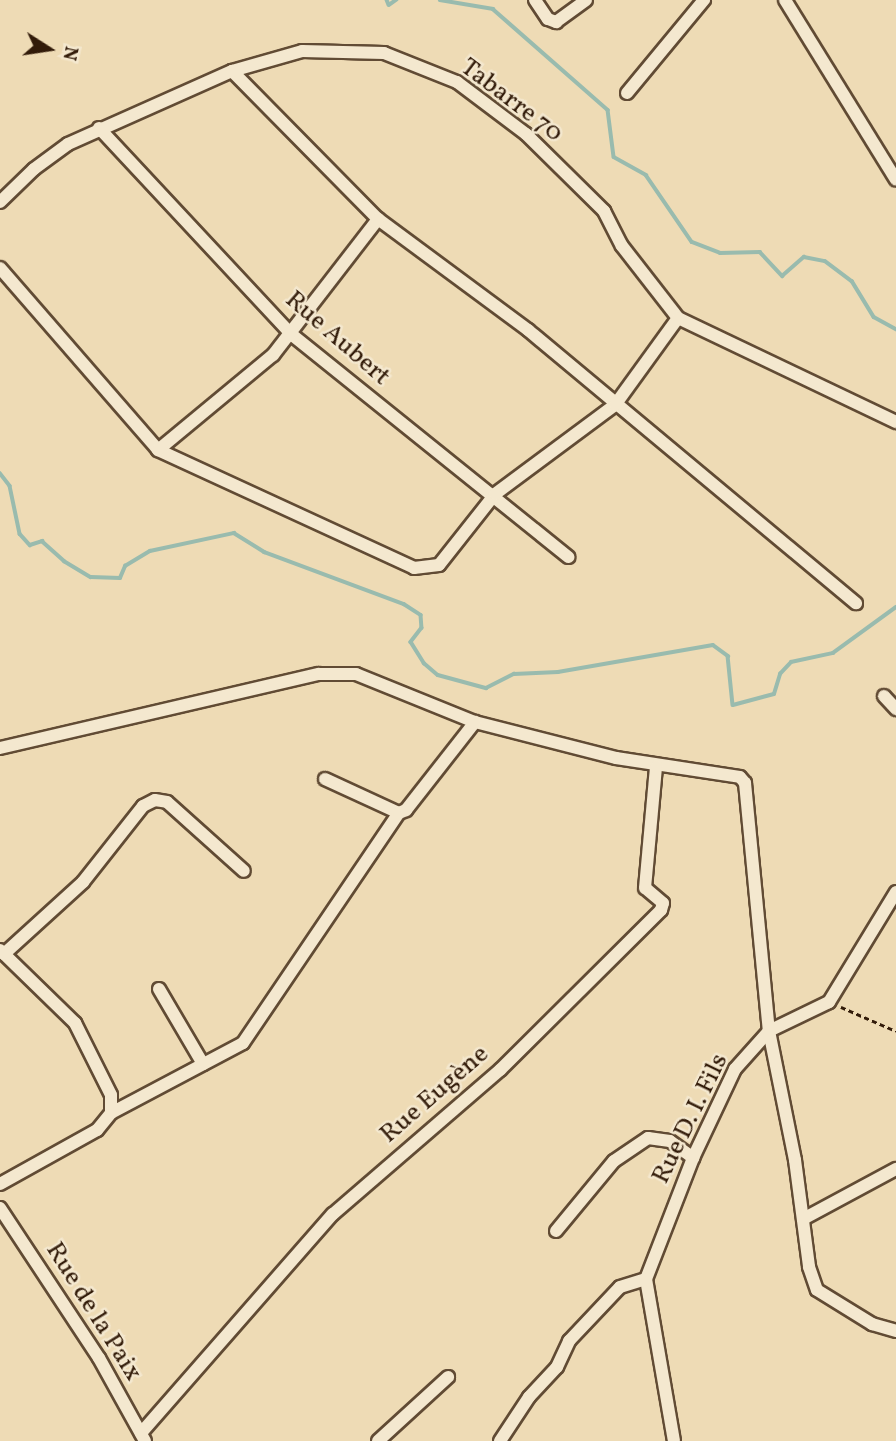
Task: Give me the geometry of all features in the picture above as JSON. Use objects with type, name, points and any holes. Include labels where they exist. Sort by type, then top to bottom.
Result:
[{"type":"street","points":[[535,0],[548,19],[556,22],[586,0]]},
{"type":"street","points":[[627,93],[704,0]]},
{"type":"street","points":[[785,0],[896,180]]},
{"type":"street","name":"Tabarre 70","points":[[0,202],[34,169],[99,128],[232,71],[302,51],[384,53],[457,82],[526,134],[604,211],[622,246],[678,318],[896,422]]},
{"type":"street","points":[[232,71],[378,219],[527,330],[856,603]]},
{"type":"street","name":"Rue Aubert","points":[[99,128],[291,334],[495,494],[568,557]]},
{"type":"street","points":[[159,450],[273,355],[378,219]]},
{"type":"street","points":[[0,268],[159,450],[414,568],[439,565],[495,494],[615,405],[678,318]]},
{"type":"street","points":[[0,748],[319,674],[356,674],[475,722],[656,766],[740,777],[744,783],[769,1031],[817,1290],[872,1324],[896,1331]]},
{"type":"street","points":[[884,696],[896,709]]},
{"type":"street","points":[[0,1184],[97,1130],[111,1113],[243,1043],[400,813],[406,810],[475,722]]},
{"type":"street","name":"Rue Eugène","points":[[143,1437],[333,1213],[500,1070],[661,910],[663,903],[645,888],[656,766]]},
{"type":"street","points":[[325,779],[400,813]]},
{"type":"street","points":[[111,1113],[105,1076],[82,1033],[2,952],[83,881],[144,806],[155,800],[167,802],[244,871]]},
{"type":"street","points":[[769,1031],[829,1002],[896,892]]},
{"type":"street","points":[[159,989],[203,1064]]},
{"type":"street","name":"Rue D. I. Fils","points":[[646,1279],[693,1158],[735,1069],[769,1031]]},
{"type":"street","points":[[556,1231],[614,1161],[648,1138],[670,1140],[693,1158]]},
{"type":"street","points":[[803,1219],[896,1169]]},
{"type":"street","name":"Rue de la Paix","points":[[0,1208],[99,1358],[143,1437]]},
{"type":"street","points":[[500,1441],[529,1397],[557,1367],[569,1341],[620,1287],[646,1279],[674,1441]]},
{"type":"street","points":[[378,1441],[448,1377]]},
{"type":"path","points":[[829,1002],[896,1031]]},
{"type":"waterway","points":[[387,0],[389,5],[396,0]]},
{"type":"waterway","points":[[440,0],[493,9],[608,110],[614,157],[646,175],[692,242],[720,253],[760,252],[782,276],[804,257],[825,261],[852,281],[874,317],[896,329]]},
{"type":"waterway","points":[[0,473],[10,486],[20,534],[30,545],[42,541],[64,561],[91,577],[120,578],[125,566],[150,551],[234,533],[264,552],[404,604],[421,615],[422,628],[411,642],[424,663],[438,675],[486,688],[514,674],[558,672],[713,645],[728,656],[733,705],[774,694],[780,674],[791,662],[833,653],[896,607]]}]
